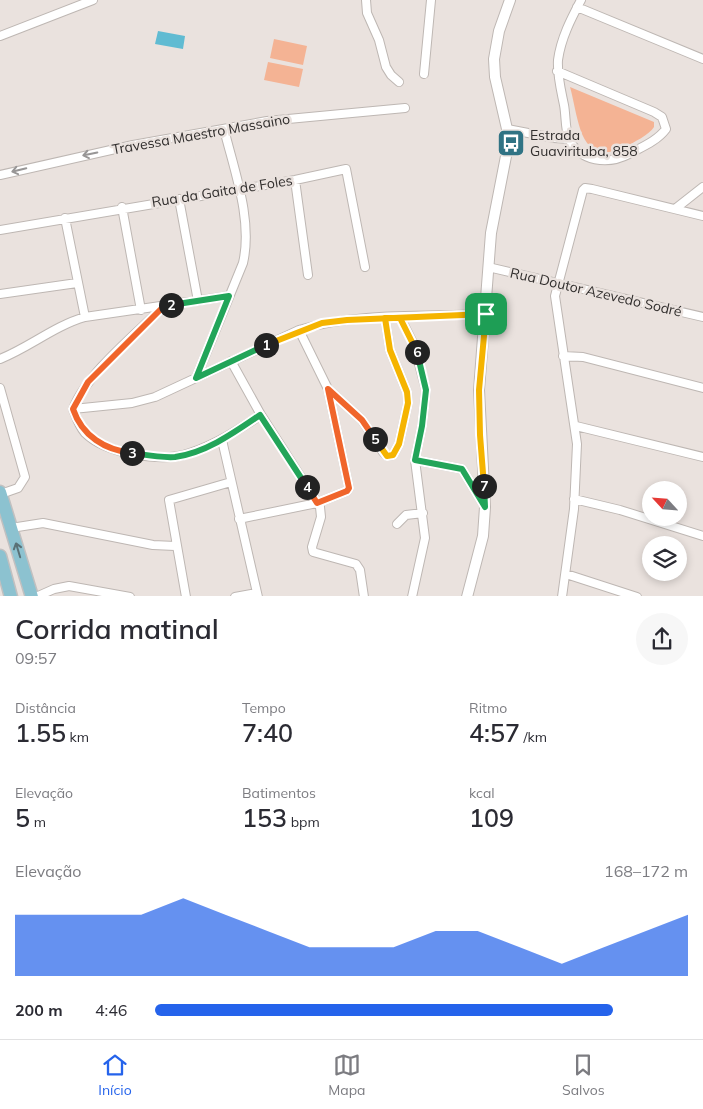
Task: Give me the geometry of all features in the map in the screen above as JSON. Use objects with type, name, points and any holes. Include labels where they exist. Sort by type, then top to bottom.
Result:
[{"type":"main road","points":[[0,493],[32,596]]},
{"type":"main road","points":[[0,556],[12,596]]},
{"type":"street","points":[[0,36],[93,0]]},
{"type":"street","points":[[366,0],[367,13],[379,40],[386,67],[399,82]]},
{"type":"street","points":[[424,74],[431,0]]},
{"type":"street","points":[[467,596],[482,536],[485,507],[479,390],[491,233],[506,162],[507,129],[494,77],[494,59],[499,31],[510,0]]},
{"type":"street","points":[[557,71],[662,117],[666,129],[661,136],[616,160],[592,159],[582,153],[569,139],[557,71],[562,41],[579,4],[703,59]]},
{"type":"street","name":"Travessa Maestro Massaino","points":[[0,174],[133,144],[284,119],[405,108]]},
{"type":"street","points":[[196,378],[246,250],[239,188],[224,129]]},
{"type":"street","points":[[507,129],[547,137],[569,139]]},
{"type":"street","name":"Rua da Gaita de Foles","points":[[0,230],[179,198],[295,180],[346,169],[365,267]]},
{"type":"street","points":[[295,180],[308,275]]},
{"type":"street","points":[[675,209],[703,186]]},
{"type":"street","points":[[562,596],[574,499],[576,426],[556,306],[558,283],[584,190],[585,188],[592,189],[703,216]]},
{"type":"street","points":[[179,198],[198,301]]},
{"type":"street","points":[[122,208],[141,310]]},
{"type":"street","points":[[65,218],[85,317]]},
{"type":"street","name":"Rua Doutor Azevedo Sodré","points":[[488,267],[703,317]]},
{"type":"street","points":[[0,294],[77,283]]},
{"type":"street","points":[[0,359],[36,342],[63,324],[85,317],[229,296]]},
{"type":"street","points":[[73,409],[88,382],[164,306]]},
{"type":"street","points":[[73,409],[155,398],[298,330],[322,323],[385,318],[486,314]]},
{"type":"street","points":[[328,389],[362,420],[383,452],[391,456],[396,452],[403,432],[408,403],[407,392],[390,350],[385,318]]},
{"type":"street","points":[[400,318],[414,345],[426,390],[422,426],[415,460],[423,513],[424,544],[412,596]]},
{"type":"street","points":[[240,519],[317,503],[347,491],[349,482],[328,389],[298,330]]},
{"type":"street","points":[[563,356],[583,357],[703,388]]},
{"type":"street","points":[[231,361],[260,415],[317,503],[321,517],[312,547],[314,552],[356,564],[360,570],[364,596]]},
{"type":"street","points":[[0,388],[25,477],[18,488],[0,493]]},
{"type":"street","points":[[73,409],[86,433],[100,443],[122,452],[176,457],[222,440],[260,415]]},
{"type":"street","points":[[576,426],[703,457]]},
{"type":"street","points":[[222,440],[257,595],[235,596]]},
{"type":"street","points":[[415,460],[462,469],[485,507]]},
{"type":"street","points":[[186,596],[175,546],[169,500],[231,482]]},
{"type":"street","points":[[574,499],[620,510],[703,536]]},
{"type":"street","points":[[397,524],[406,515],[423,513]]},
{"type":"street","points":[[11,528],[43,523],[153,544],[175,546]]},
{"type":"street","points":[[566,574],[637,596]]},
{"type":"street","points":[[36,596],[69,586],[130,596]]},
{"type":"shaded area","points":[[274,39],[307,46],[303,65],[270,58]]},
{"type":"shaded area","points":[[268,62],[303,69],[299,87],[264,80]]},
{"type":"shaded area","points":[[570,87],[654,122],[654,127],[645,136],[625,147],[610,152],[598,151],[590,146],[579,126]]},
{"type":"water","points":[[158,31],[185,36],[183,49],[155,44]]},
{"type":"place","name":"Estrada Guavirituba, 858","points":[[511,143]]},
{"type":"route","points":[[486,314],[385,318],[347,320],[322,323],[298,330],[196,378],[229,296],[164,306],[88,382],[82,389],[73,409],[82,428],[100,443],[122,452],[166,457],[189,454],[222,440],[260,415],[317,503],[347,491],[349,488],[328,389],[362,420],[387,456],[391,456],[396,452],[407,415],[408,403],[407,392],[394,364],[390,350],[385,318],[400,318],[414,345],[421,364],[426,390],[421,435],[415,460],[435,466],[462,469],[485,507],[479,390],[486,314]]}]
